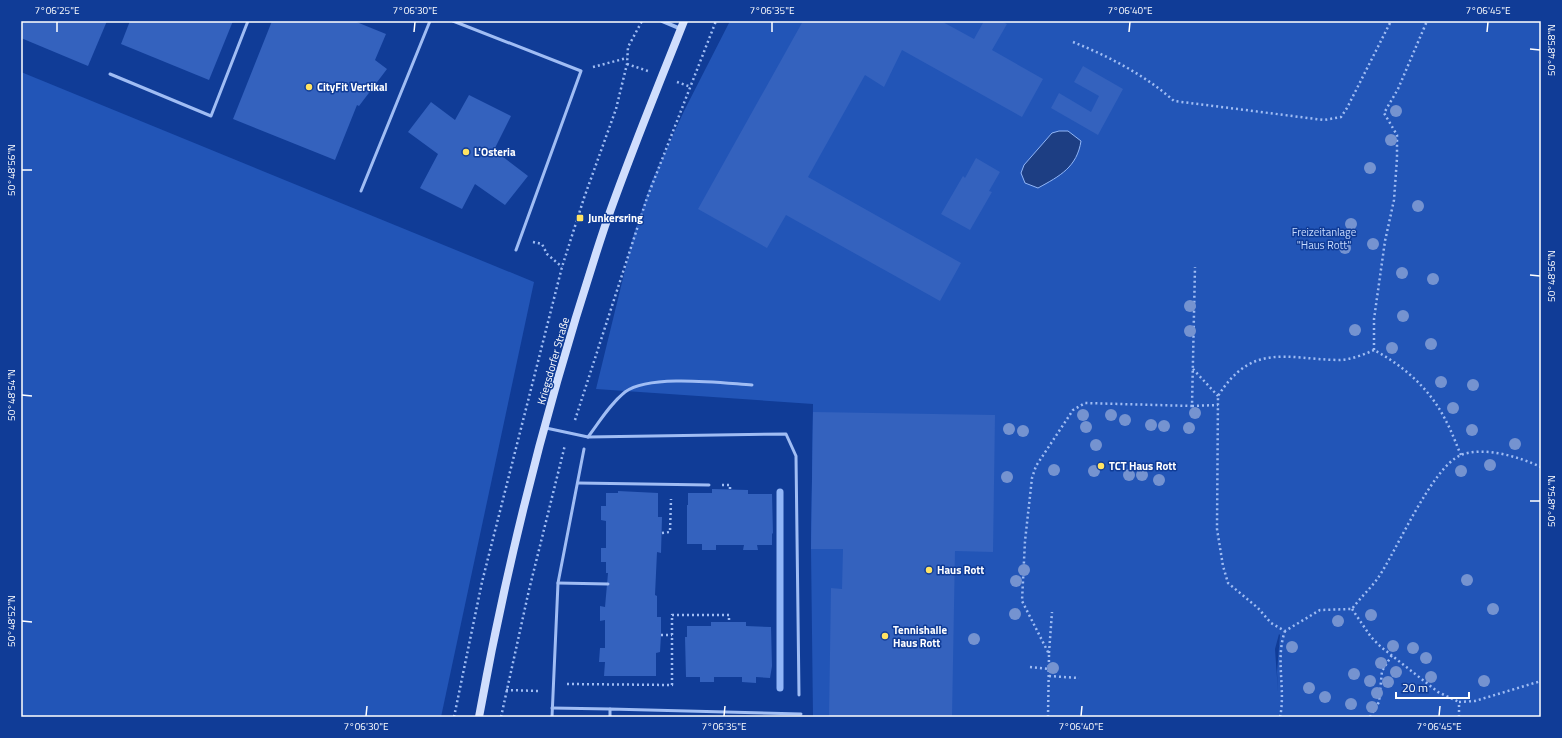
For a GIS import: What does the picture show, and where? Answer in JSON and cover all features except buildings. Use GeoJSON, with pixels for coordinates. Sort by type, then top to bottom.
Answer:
{"type":"FeatureCollection","features":[{"type":"Feature","properties":{"kind":"main road","name":"Kriegsdorfer Straße"},"geometry":{"type":"LineString","coordinates":[[480,717],[492,646],[516,542],[575,321],[606,224],[681,24]]}},
{"type":"Feature","properties":{"kind":"street"},"geometry":{"type":"LineString","coordinates":[[662,21],[681,24]]}},
{"type":"Feature","properties":{"kind":"lane"},"geometry":{"type":"LineString","coordinates":[[110,74],[211,116],[248,21]]}},
{"type":"Feature","properties":{"kind":"lane"},"geometry":{"type":"LineString","coordinates":[[361,191],[430,21]]}},
{"type":"Feature","properties":{"kind":"lane"},"geometry":{"type":"LineString","coordinates":[[453,21],[580,71],[516,250]]}},
{"type":"Feature","properties":{"kind":"lane"},"geometry":{"type":"LineString","coordinates":[[588,437],[615,402],[627,391],[642,384],[700,382],[752,385]]}},
{"type":"Feature","properties":{"kind":"lane"},"geometry":{"type":"LineString","coordinates":[[546,428],[588,437],[786,434],[796,456],[800,695]]}},
{"type":"Feature","properties":{"kind":"lane"},"geometry":{"type":"LineString","coordinates":[[552,717],[558,583],[584,449]]}},
{"type":"Feature","properties":{"kind":"lane"},"geometry":{"type":"LineString","coordinates":[[578,483],[709,485]]}},
{"type":"Feature","properties":{"kind":"lane"},"geometry":{"type":"LineString","coordinates":[[558,583],[608,584]]}},
{"type":"Feature","properties":{"kind":"lane"},"geometry":{"type":"LineString","coordinates":[[552,708],[801,714]]}},
{"type":"Feature","properties":{"kind":"lane"},"geometry":{"type":"LineString","coordinates":[[610,709],[610,717]]}},
{"type":"Feature","properties":{"kind":"path"},"geometry":{"type":"LineString","coordinates":[[454,717],[484,574],[562,267],[584,198],[616,109],[627,64],[628,47],[642,21]]}},
{"type":"Feature","properties":{"kind":"path"},"geometry":{"type":"LineString","coordinates":[[501,717],[506,690],[568,433],[576,418],[647,198],[716,21]]}},
{"type":"Feature","properties":{"kind":"path"},"geometry":{"type":"LineString","coordinates":[[1073,42],[1094,50],[1158,87],[1174,101],[1324,120],[1341,117],[1391,21]]}},
{"type":"Feature","properties":{"kind":"path"},"geometry":{"type":"LineString","coordinates":[[1374,350],[1374,320],[1385,241],[1394,200],[1397,158],[1397,135],[1384,113],[1398,89],[1427,21]]}},
{"type":"Feature","properties":{"kind":"path"},"geometry":{"type":"LineString","coordinates":[[580,71],[627,58]]}},
{"type":"Feature","properties":{"kind":"path"},"geometry":{"type":"LineString","coordinates":[[627,64],[634,66]]}},
{"type":"Feature","properties":{"kind":"path"},"geometry":{"type":"LineString","coordinates":[[679,83],[691,87]]}},
{"type":"Feature","properties":{"kind":"path"},"geometry":{"type":"LineString","coordinates":[[520,238],[542,244],[547,254],[562,267]]}},
{"type":"Feature","properties":{"kind":"path"},"geometry":{"type":"LineString","coordinates":[[1192,406],[1195,267]]}},
{"type":"Feature","properties":{"kind":"path"},"geometry":{"type":"LineString","coordinates":[[1285,632],[1272,623],[1258,608],[1228,583],[1223,566],[1216,529],[1218,396],[1228,380],[1262,358],[1274,356],[1340,360],[1362,355],[1374,350]]}},
{"type":"Feature","properties":{"kind":"path"},"geometry":{"type":"LineString","coordinates":[[1374,350],[1385,356],[1424,388],[1437,404],[1447,421],[1461,455]]}},
{"type":"Feature","properties":{"kind":"path"},"geometry":{"type":"LineString","coordinates":[[1193,369],[1218,396]]}},
{"type":"Feature","properties":{"kind":"path"},"geometry":{"type":"LineString","coordinates":[[1050,654],[1022,601],[1025,541],[1032,478],[1036,466],[1074,410],[1085,402],[1192,406],[1218,405]]}},
{"type":"Feature","properties":{"kind":"path"},"geometry":{"type":"LineString","coordinates":[[1280,717],[1282,707],[1280,654],[1285,632],[1320,610],[1352,608],[1377,579],[1434,481],[1449,463],[1461,455],[1481,452],[1498,454],[1541,467]]}},
{"type":"Feature","properties":{"kind":"path"},"geometry":{"type":"LineString","coordinates":[[662,533],[670,532],[671,484]]}},
{"type":"Feature","properties":{"kind":"path"},"geometry":{"type":"LineString","coordinates":[[1352,608],[1371,637],[1438,692],[1459,702],[1475,701],[1541,681]]}},
{"type":"Feature","properties":{"kind":"path"},"geometry":{"type":"LineString","coordinates":[[1048,717],[1052,612]]}},
{"type":"Feature","properties":{"kind":"path"},"geometry":{"type":"LineString","coordinates":[[553,684],[672,685],[672,615],[729,614],[729,622]]}},
{"type":"Feature","properties":{"kind":"path"},"geometry":{"type":"LineString","coordinates":[[660,635],[672,635]]}},
{"type":"Feature","properties":{"kind":"path"},"geometry":{"type":"LineString","coordinates":[[1370,717],[1379,702],[1382,671],[1392,655]]}},
{"type":"Feature","properties":{"kind":"path"},"geometry":{"type":"LineString","coordinates":[[1030,667],[1049,669]]}},
{"type":"Feature","properties":{"kind":"path"},"geometry":{"type":"LineString","coordinates":[[1049,676],[1080,678]]}},
{"type":"Feature","properties":{"kind":"path"},"geometry":{"type":"LineString","coordinates":[[506,690],[553,691]]}},
{"type":"Feature","properties":{"kind":"path"},"geometry":{"type":"LineString","coordinates":[[1459,702],[1459,717]]}},
{"type":"Feature","properties":{"kind":"green space","name":"Freizeitanlage \"Haus Rott\""},"geometry":{"type":"Polygon","coordinates":[[[730,21],[1541,21],[1541,717],[813,717],[811,549],[813,404],[596,389],[633,237],[651,183],[684,111],[730,21]],[[1279,634],[1275,649],[1278,692],[1277,672],[1279,634]]]}},
{"type":"Feature","properties":{"kind":"green space"},"geometry":{"type":"Polygon","coordinates":[[[21,72],[534,282],[441,717],[21,717],[21,72]]]}},
{"type":"Feature","properties":{"kind":"shaded area"},"geometry":{"type":"Polygon","coordinates":[[[1068,131],[1081,141],[1076,158],[1060,175],[1038,188],[1025,183],[1021,173],[1024,165],[1052,133],[1068,131]]]}},
{"type":"Feature","properties":{"kind":"waterway"},"geometry":{"type":"LineString","coordinates":[[780,492],[780,688]]}},
{"type":"Feature","properties":{"kind":"place","name":"CityFit Vertikal"},"geometry":{"type":"Point","coordinates":[309,87]}},
{"type":"Feature","properties":{"kind":"place","name":"L'Osteria"},"geometry":{"type":"Point","coordinates":[466,152]}},
{"type":"Feature","properties":{"kind":"place","name":"Junkersring"},"geometry":{"type":"Point","coordinates":[580,218]}},
{"type":"Feature","properties":{"kind":"place","name":"TCT Haus Rott"},"geometry":{"type":"Point","coordinates":[1101,466]}},
{"type":"Feature","properties":{"kind":"place","name":"Haus Rott"},"geometry":{"type":"Point","coordinates":[929,570]}},
{"type":"Feature","properties":{"kind":"place","name":"Tennishalle Haus Rott"},"geometry":{"type":"Point","coordinates":[885,636]}}]}
